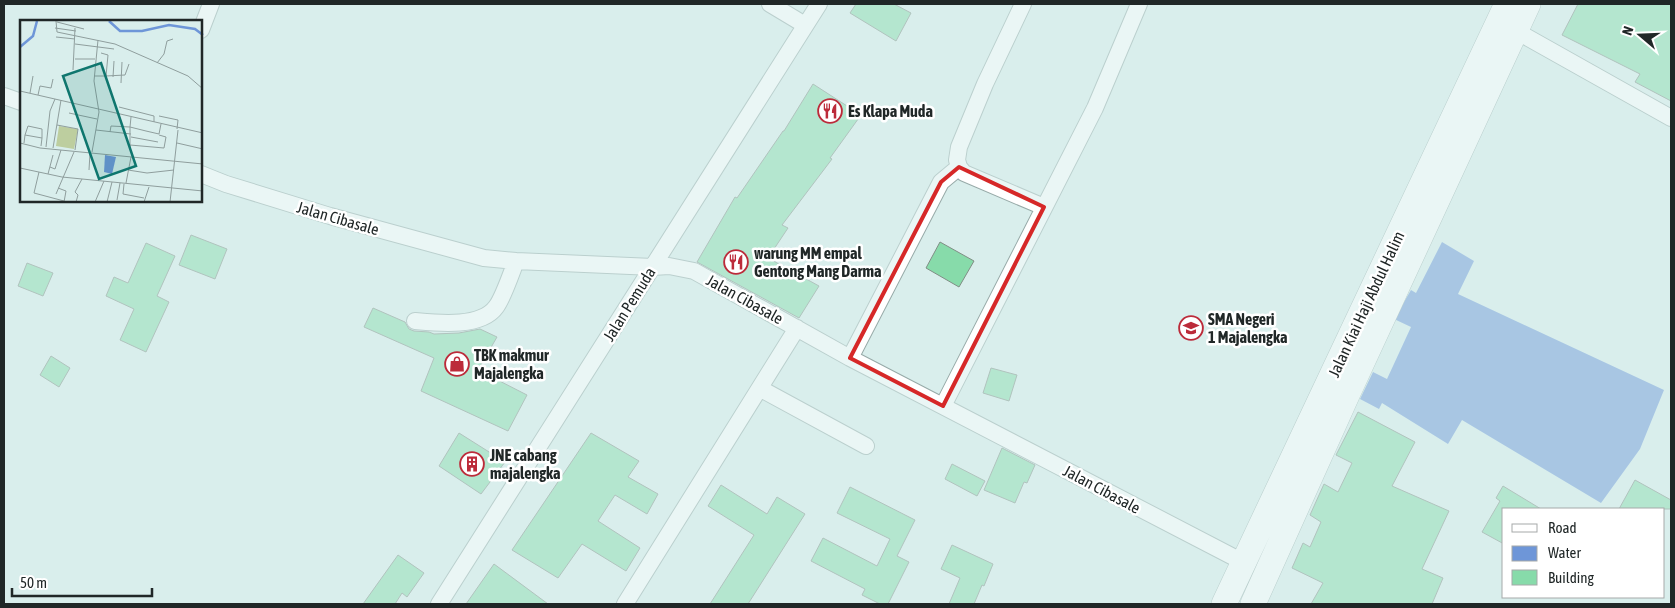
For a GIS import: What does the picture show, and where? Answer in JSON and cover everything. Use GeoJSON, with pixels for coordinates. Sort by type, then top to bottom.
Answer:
{"type":"FeatureCollection","features":[{"type":"Feature","properties":{"kind":"main road","name":"Jalan Kiai Haji Abdul Halim"},"geometry":{"type":"LineString","coordinates":[[1224,604],[1507,4]]}},
{"type":"Feature","properties":{"kind":"main road","name":"Jalan Kiai Haji Abdul Halim"},"geometry":{"type":"LineString","coordinates":[[1253,604],[1347,395],[1528,4]]}},
{"type":"Feature","properties":{"kind":"street"},"geometry":{"type":"LineString","coordinates":[[202,27],[210,4]]}},
{"type":"Feature","properties":{"kind":"street"},"geometry":{"type":"LineString","coordinates":[[770,4],[805,25]]}},
{"type":"Feature","properties":{"kind":"street","name":"Jalan Pemuda"},"geometry":{"type":"LineString","coordinates":[[439,604],[818,4]]}},
{"type":"Feature","properties":{"kind":"street"},"geometry":{"type":"LineString","coordinates":[[1022,4],[985,84],[959,147],[957,160],[959,167],[964,172],[1044,207]]}},
{"type":"Feature","properties":{"kind":"street"},"geometry":{"type":"LineString","coordinates":[[943,406],[1095,108],[1139,4]]}},
{"type":"Feature","properties":{"kind":"street"},"geometry":{"type":"LineString","coordinates":[[1516,31],[1671,118]]}},
{"type":"Feature","properties":{"kind":"street"},"geometry":{"type":"LineString","coordinates":[[4,96],[20,102]]}},
{"type":"Feature","properties":{"kind":"street"},"geometry":{"type":"LineString","coordinates":[[850,358],[941,182],[959,167]]}},
{"type":"Feature","properties":{"kind":"street","name":"Jalan Cibasale"},"geometry":{"type":"LineString","coordinates":[[202,174],[284,202],[484,258],[516,261],[669,266],[694,271],[850,358],[1243,562]]}},
{"type":"Feature","properties":{"kind":"street"},"geometry":{"type":"LineString","coordinates":[[415,321],[443,323],[478,320],[495,308],[516,261]]}},
{"type":"Feature","properties":{"kind":"street"},"geometry":{"type":"LineString","coordinates":[[625,604],[761,389],[797,328]]}},
{"type":"Feature","properties":{"kind":"street"},"geometry":{"type":"LineString","coordinates":[[761,389],[866,446]]}},
{"type":"Feature","properties":{"kind":"highlighted area"},"geometry":{"type":"Polygon","coordinates":[[[959,167],[1044,207],[943,406],[850,358],[941,182],[959,167]]]}},
{"type":"Feature","properties":{"kind":"water"},"geometry":{"type":"Polygon","coordinates":[[[1442,242],[1474,261],[1458,294],[1664,390],[1640,449],[1601,503],[1462,420],[1448,444],[1382,403],[1379,409],[1360,399],[1373,372],[1387,379],[1411,327],[1394,319],[1411,290],[1416,293],[1442,242]]]}},
{"type":"Feature","properties":{"kind":"building"},"geometry":{"type":"Polygon","coordinates":[[[856,4],[894,4],[911,13],[896,41],[850,13],[856,4]]]}},
{"type":"Feature","properties":{"kind":"building"},"geometry":{"type":"Polygon","coordinates":[[[1578,4],[1671,4],[1671,101],[1635,82],[1640,74],[1562,35],[1578,4]]]}},
{"type":"Feature","properties":{"kind":"building"},"geometry":{"type":"Polygon","coordinates":[[[813,84],[861,115],[830,158],[832,159],[782,225],[788,228],[768,258],[819,286],[799,318],[697,262],[735,197],[737,198],[784,131],[813,84]]]}},
{"type":"Feature","properties":{"kind":"building"},"geometry":{"type":"Polygon","coordinates":[[[191,235],[227,249],[215,279],[179,265],[191,235]]]}},
{"type":"Feature","properties":{"kind":"building"},"geometry":{"type":"Polygon","coordinates":[[[940,242],[974,261],[959,287],[926,268],[940,242]]]}},
{"type":"Feature","properties":{"kind":"building"},"geometry":{"type":"Polygon","coordinates":[[[146,243],[175,256],[157,296],[169,302],[146,352],[120,340],[134,309],[106,296],[114,277],[128,283],[146,243]]]}},
{"type":"Feature","properties":{"kind":"building"},"geometry":{"type":"Polygon","coordinates":[[[27,263],[53,273],[43,296],[18,286],[27,263]]]}},
{"type":"Feature","properties":{"kind":"building","name":"TBK makmur Majalengka"},"geometry":{"type":"Polygon","coordinates":[[[373,308],[405,322],[409,329],[414,331],[434,334],[459,333],[480,329],[497,337],[478,370],[527,395],[508,431],[421,391],[434,358],[364,327],[373,308]]]}},
{"type":"Feature","properties":{"kind":"building"},"geometry":{"type":"Polygon","coordinates":[[[51,356],[70,368],[59,387],[40,375],[51,356]]]}},
{"type":"Feature","properties":{"kind":"building"},"geometry":{"type":"Polygon","coordinates":[[[991,368],[1017,375],[1009,401],[983,393],[991,368]]]}},
{"type":"Feature","properties":{"kind":"building"},"geometry":{"type":"Polygon","coordinates":[[[1358,412],[1415,442],[1392,486],[1449,511],[1422,569],[1443,578],[1432,604],[1311,604],[1323,583],[1292,568],[1303,543],[1310,547],[1321,522],[1310,515],[1324,484],[1338,492],[1352,463],[1336,455],[1358,412]]]}},
{"type":"Feature","properties":{"kind":"building","name":"JNE cabang majalengka"},"geometry":{"type":"Polygon","coordinates":[[[459,433],[505,462],[481,494],[439,466],[459,433]]]}},
{"type":"Feature","properties":{"kind":"building"},"geometry":{"type":"Polygon","coordinates":[[[591,433],[639,461],[628,477],[658,494],[647,514],[615,495],[598,521],[640,548],[626,571],[582,544],[558,578],[512,550],[591,433]]]}},
{"type":"Feature","properties":{"kind":"building"},"geometry":{"type":"Polygon","coordinates":[[[1002,448],[1035,465],[1027,483],[1024,482],[1015,503],[984,490],[1002,448]]]}},
{"type":"Feature","properties":{"kind":"building"},"geometry":{"type":"Polygon","coordinates":[[[952,464],[985,481],[977,496],[945,479],[952,464]]]}},
{"type":"Feature","properties":{"kind":"building"},"geometry":{"type":"Polygon","coordinates":[[[1635,480],[1671,500],[1671,509],[1620,508],[1635,480]]]}},
{"type":"Feature","properties":{"kind":"building"},"geometry":{"type":"Polygon","coordinates":[[[721,485],[767,514],[777,497],[805,514],[748,604],[710,604],[754,535],[708,506],[721,485]]]}},
{"type":"Feature","properties":{"kind":"building"},"geometry":{"type":"Polygon","coordinates":[[[1503,486],[1539,508],[1502,508],[1502,543],[1482,532],[1500,501],[1496,498],[1503,486]]]}},
{"type":"Feature","properties":{"kind":"building"},"geometry":{"type":"Polygon","coordinates":[[[850,487],[915,520],[897,556],[909,562],[888,604],[880,604],[862,595],[865,589],[811,561],[823,538],[877,566],[890,539],[837,513],[850,487]]]}},
{"type":"Feature","properties":{"kind":"building"},"geometry":{"type":"Polygon","coordinates":[[[952,545],[993,564],[974,604],[949,604],[960,578],[941,569],[952,545]]]}},
{"type":"Feature","properties":{"kind":"building"},"geometry":{"type":"Polygon","coordinates":[[[398,555],[424,573],[407,597],[402,593],[395,604],[363,604],[398,555]]]}},
{"type":"Feature","properties":{"kind":"building"},"geometry":{"type":"Polygon","coordinates":[[[494,564],[548,604],[466,604],[494,564]]]}},
{"type":"Feature","properties":{"kind":"place","name":"Es Klapa Muda"},"geometry":{"type":"Point","coordinates":[830,111]}},
{"type":"Feature","properties":{"kind":"place","name":"warung MM empal Gentong Mang Darma"},"geometry":{"type":"Point","coordinates":[736,262]}},
{"type":"Feature","properties":{"kind":"place","name":"SMA Negeri 1 Majalengka"},"geometry":{"type":"Point","coordinates":[1191,328]}},
{"type":"Feature","properties":{"kind":"place","name":"TBK makmur Majalengka"},"geometry":{"type":"Point","coordinates":[457,364]}},
{"type":"Feature","properties":{"kind":"place","name":"JNE cabang majalengka"},"geometry":{"type":"Point","coordinates":[472,464]}}]}
